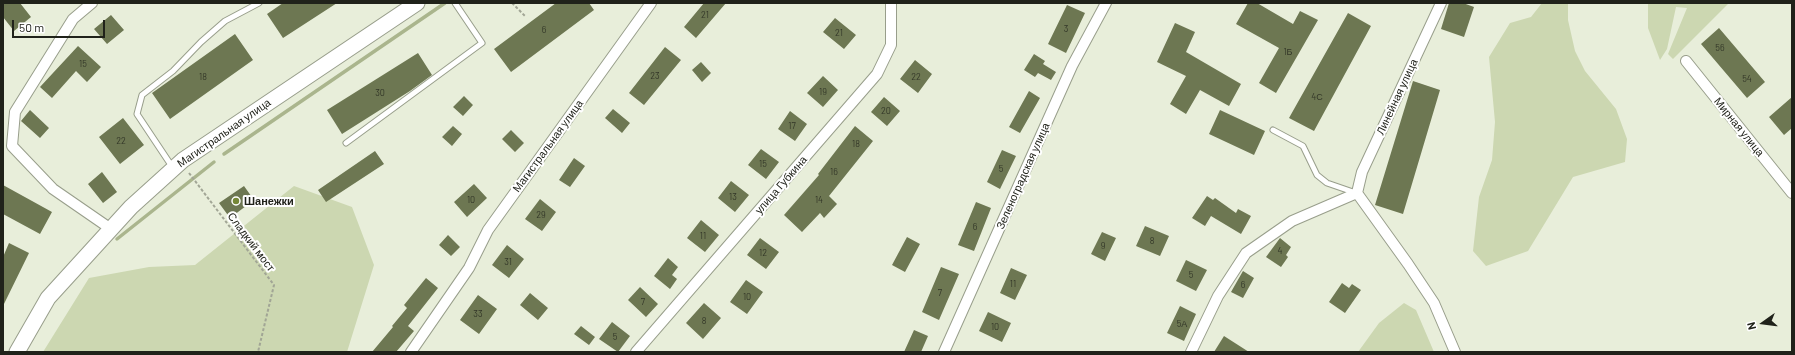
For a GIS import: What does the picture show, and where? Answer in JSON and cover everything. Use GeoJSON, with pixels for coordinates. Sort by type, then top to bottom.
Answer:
{"type":"FeatureCollection","features":[{"type":"Feature","properties":{"kind":"main road","name":"Магистральная улица"},"geometry":{"type":"LineString","coordinates":[[17,352],[48,298],[131,207],[183,160],[417,3]]}},
{"type":"Feature","properties":{"kind":"street"},"geometry":{"type":"LineString","coordinates":[[92,3],[73,19],[15,112],[12,146],[53,189],[111,230]]}},
{"type":"Feature","properties":{"kind":"street","name":"Магистральная улица"},"geometry":{"type":"LineString","coordinates":[[411,352],[469,268],[488,230],[652,3]]}},
{"type":"Feature","properties":{"kind":"street","name":"улица Губкина"},"geometry":{"type":"LineString","coordinates":[[636,352],[877,74],[891,45],[891,3]]}},
{"type":"Feature","properties":{"kind":"street","name":"Зеленоградская улица"},"geometry":{"type":"LineString","coordinates":[[944,352],[1072,66],[1106,3]]}},
{"type":"Feature","properties":{"kind":"street","name":"Линейная улица"},"geometry":{"type":"LineString","coordinates":[[1357,193],[1362,172],[1441,3]]}},
{"type":"Feature","properties":{"kind":"street","name":"Мирная улица"},"geometry":{"type":"LineString","coordinates":[[1686,61],[1792,193]]}},
{"type":"Feature","properties":{"kind":"street"},"geometry":{"type":"LineString","coordinates":[[1191,352],[1218,296],[1246,253],[1292,221],[1357,193],[1434,303],[1455,352]]}},
{"type":"Feature","properties":{"kind":"lane"},"geometry":{"type":"LineString","coordinates":[[169,162],[137,114],[142,95],[173,71],[201,42],[225,21],[259,3]]}},
{"type":"Feature","properties":{"kind":"lane"},"geometry":{"type":"LineString","coordinates":[[346,143],[482,43],[455,3]]}},
{"type":"Feature","properties":{"kind":"lane"},"geometry":{"type":"LineString","coordinates":[[1272,130],[1303,146],[1317,175],[1326,183],[1357,193]]}},
{"type":"Feature","properties":{"kind":"path"},"geometry":{"type":"LineString","coordinates":[[512,3],[525,16]]}},
{"type":"Feature","properties":{"kind":"path","name":"Сладкий мост"},"geometry":{"type":"LineString","coordinates":[[189,173],[274,285],[258,352]]}},
{"type":"Feature","properties":{"kind":"green space"},"geometry":{"type":"Polygon","coordinates":[[[1542,3],[1568,3],[1568,20],[1575,51],[1585,71],[1616,109],[1627,139],[1625,162],[1573,177],[1528,251],[1486,266],[1473,251],[1479,197],[1492,160],[1495,122],[1489,57],[1510,23],[1531,17],[1542,3]]]}},
{"type":"Feature","properties":{"kind":"green space"},"geometry":{"type":"Polygon","coordinates":[[[1648,3],[1729,3],[1673,59],[1668,54],[1687,8],[1676,7],[1667,49],[1660,60],[1648,28],[1648,3]]]}},
{"type":"Feature","properties":{"kind":"green space"},"geometry":{"type":"Polygon","coordinates":[[[294,186],[352,207],[374,265],[347,352],[43,352],[89,278],[149,267],[195,265],[294,186]]]}},
{"type":"Feature","properties":{"kind":"green space"},"geometry":{"type":"Polygon","coordinates":[[[1404,303],[1416,310],[1434,352],[1358,352],[1379,323],[1404,303]]]}},
{"type":"Feature","properties":{"kind":"building"},"geometry":{"type":"Polygon","coordinates":[[[3,3],[20,3],[31,17],[14,31],[3,17],[3,3]]]}},
{"type":"Feature","properties":{"kind":"building"},"geometry":{"type":"Polygon","coordinates":[[[283,3],[337,3],[283,38],[267,14],[283,3]]]}},
{"type":"Feature","properties":{"kind":"building"},"geometry":{"type":"Polygon","coordinates":[[[556,3],[589,3],[594,10],[511,72],[494,49],[556,3]]]}},
{"type":"Feature","properties":{"kind":"building"},"geometry":{"type":"Polygon","coordinates":[[[704,3],[726,3],[696,38],[684,27],[704,3]]]}},
{"type":"Feature","properties":{"kind":"building"},"geometry":{"type":"Polygon","coordinates":[[[1248,3],[1257,3],[1293,24],[1300,11],[1318,20],[1276,93],[1259,83],[1279,48],[1236,24],[1248,3]]]}},
{"type":"Feature","properties":{"kind":"building"},"geometry":{"type":"Polygon","coordinates":[[[1449,3],[1463,3],[1474,7],[1464,37],[1441,29],[1449,3]]]}},
{"type":"Feature","properties":{"kind":"building"},"geometry":{"type":"Polygon","coordinates":[[[1067,5],[1085,13],[1066,53],[1048,44],[1067,5]]]}},
{"type":"Feature","properties":{"kind":"building"},"geometry":{"type":"Polygon","coordinates":[[[1348,13],[1371,26],[1314,131],[1289,118],[1348,13]]]}},
{"type":"Feature","properties":{"kind":"building"},"geometry":{"type":"Polygon","coordinates":[[[111,15],[124,30],[107,44],[94,29],[111,15]]]}},
{"type":"Feature","properties":{"kind":"building"},"geometry":{"type":"Polygon","coordinates":[[[835,18],[856,35],[844,49],[823,32],[835,18]]]}},
{"type":"Feature","properties":{"kind":"building"},"geometry":{"type":"Polygon","coordinates":[[[1175,23],[1195,32],[1186,52],[1241,84],[1229,106],[1200,90],[1186,114],[1170,104],[1186,76],[1157,62],[1175,23]]]}},
{"type":"Feature","properties":{"kind":"building"},"geometry":{"type":"Polygon","coordinates":[[[1719,28],[1765,82],[1747,98],[1701,44],[1719,28]]]}},
{"type":"Feature","properties":{"kind":"building"},"geometry":{"type":"Polygon","coordinates":[[[235,34],[253,60],[170,119],[152,93],[235,34]]]}},
{"type":"Feature","properties":{"kind":"building"},"geometry":{"type":"Polygon","coordinates":[[[78,46],[101,67],[87,82],[76,71],[52,98],[40,87],[78,46]]]}},
{"type":"Feature","properties":{"kind":"building"},"geometry":{"type":"Polygon","coordinates":[[[665,47],[681,60],[644,105],[629,93],[665,47]]]}},
{"type":"Feature","properties":{"kind":"building"},"geometry":{"type":"Polygon","coordinates":[[[418,53],[432,75],[410,91],[342,134],[327,110],[418,53]]]}},
{"type":"Feature","properties":{"kind":"building"},"geometry":{"type":"Polygon","coordinates":[[[1034,54],[1045,61],[1043,64],[1056,72],[1051,80],[1038,73],[1035,77],[1024,70],[1034,54]]]}},
{"type":"Feature","properties":{"kind":"building"},"geometry":{"type":"Polygon","coordinates":[[[915,60],[932,74],[918,93],[900,79],[915,60]]]}},
{"type":"Feature","properties":{"kind":"building"},"geometry":{"type":"Polygon","coordinates":[[[701,62],[711,73],[702,82],[692,70],[701,62]]]}},
{"type":"Feature","properties":{"kind":"building"},"geometry":{"type":"Polygon","coordinates":[[[823,76],[838,90],[823,107],[807,93],[823,76]]]}},
{"type":"Feature","properties":{"kind":"building"},"geometry":{"type":"Polygon","coordinates":[[[1413,81],[1440,90],[1403,214],[1375,205],[1413,81]]]}},
{"type":"Feature","properties":{"kind":"building"},"geometry":{"type":"Polygon","coordinates":[[[1029,91],[1040,98],[1020,133],[1009,127],[1029,91]]]}},
{"type":"Feature","properties":{"kind":"building"},"geometry":{"type":"Polygon","coordinates":[[[464,96],[473,105],[463,116],[453,107],[464,96]]]}},
{"type":"Feature","properties":{"kind":"building"},"geometry":{"type":"Polygon","coordinates":[[[884,97],[900,111],[887,126],[871,112],[884,97]]]}},
{"type":"Feature","properties":{"kind":"building"},"geometry":{"type":"Polygon","coordinates":[[[1792,97],[1792,128],[1784,135],[1769,117],[1792,97]]]}},
{"type":"Feature","properties":{"kind":"building"},"geometry":{"type":"Polygon","coordinates":[[[613,109],[630,123],[622,133],[605,118],[613,109]]]}},
{"type":"Feature","properties":{"kind":"building"},"geometry":{"type":"Polygon","coordinates":[[[30,110],[49,128],[40,138],[21,121],[30,110]]]}},
{"type":"Feature","properties":{"kind":"building"},"geometry":{"type":"Polygon","coordinates":[[[1220,110],[1265,131],[1254,155],[1209,134],[1220,110]]]}},
{"type":"Feature","properties":{"kind":"building"},"geometry":{"type":"Polygon","coordinates":[[[790,111],[807,124],[795,141],[778,129],[790,111]]]}},
{"type":"Feature","properties":{"kind":"building"},"geometry":{"type":"Polygon","coordinates":[[[123,118],[144,145],[120,164],[99,137],[123,118]]]}},
{"type":"Feature","properties":{"kind":"building"},"geometry":{"type":"Polygon","coordinates":[[[453,126],[462,134],[452,146],[442,137],[453,126]]]}},
{"type":"Feature","properties":{"kind":"building"},"geometry":{"type":"Polygon","coordinates":[[[855,126],[873,141],[829,196],[837,204],[824,218],[820,213],[802,232],[784,215],[819,175],[818,174],[855,126]]]}},
{"type":"Feature","properties":{"kind":"building"},"geometry":{"type":"Polygon","coordinates":[[[511,130],[524,143],[515,152],[502,139],[511,130]]]}},
{"type":"Feature","properties":{"kind":"building"},"geometry":{"type":"Polygon","coordinates":[[[761,149],[779,162],[766,179],[748,165],[761,149]]]}},
{"type":"Feature","properties":{"kind":"building"},"geometry":{"type":"Polygon","coordinates":[[[1002,150],[1016,156],[1000,189],[987,182],[1002,150]]]}},
{"type":"Feature","properties":{"kind":"building"},"geometry":{"type":"Polygon","coordinates":[[[375,151],[384,164],[326,202],[318,190],[375,151]]]}},
{"type":"Feature","properties":{"kind":"building"},"geometry":{"type":"Polygon","coordinates":[[[574,158],[585,166],[570,187],[559,180],[574,158]]]}},
{"type":"Feature","properties":{"kind":"building"},"geometry":{"type":"Polygon","coordinates":[[[102,172],[117,192],[103,203],[88,184],[102,172]]]}},
{"type":"Feature","properties":{"kind":"building"},"geometry":{"type":"Polygon","coordinates":[[[731,181],[749,195],[735,212],[718,198],[731,181]]]}},
{"type":"Feature","properties":{"kind":"building"},"geometry":{"type":"Polygon","coordinates":[[[474,184],[487,198],[467,217],[454,202],[474,184]]]}},
{"type":"Feature","properties":{"kind":"building"},"geometry":{"type":"Polygon","coordinates":[[[3,185],[52,212],[40,234],[3,214],[3,185]]]}},
{"type":"Feature","properties":{"kind":"building"},"geometry":{"type":"Polygon","coordinates":[[[244,186],[254,200],[230,218],[219,203],[244,186]]]}},
{"type":"Feature","properties":{"kind":"building"},"geometry":{"type":"Polygon","coordinates":[[[1207,196],[1213,200],[1215,198],[1236,213],[1238,209],[1251,216],[1241,234],[1211,216],[1205,226],[1192,218],[1207,196]]]}},
{"type":"Feature","properties":{"kind":"building"},"geometry":{"type":"Polygon","coordinates":[[[540,199],[556,212],[542,231],[525,219],[540,199]]]}},
{"type":"Feature","properties":{"kind":"building"},"geometry":{"type":"Polygon","coordinates":[[[976,202],[991,208],[974,251],[958,245],[976,202]]]}},
{"type":"Feature","properties":{"kind":"building"},"geometry":{"type":"Polygon","coordinates":[[[701,220],[719,235],[705,252],[687,238],[701,220]]]}},
{"type":"Feature","properties":{"kind":"building"},"geometry":{"type":"Polygon","coordinates":[[[1145,226],[1169,236],[1160,256],[1136,246],[1145,226]]]}},
{"type":"Feature","properties":{"kind":"building"},"geometry":{"type":"Polygon","coordinates":[[[1102,232],[1116,238],[1105,261],[1091,254],[1102,232]]]}},
{"type":"Feature","properties":{"kind":"building"},"geometry":{"type":"Polygon","coordinates":[[[448,235],[460,247],[451,256],[439,245],[448,235]]]}},
{"type":"Feature","properties":{"kind":"building"},"geometry":{"type":"Polygon","coordinates":[[[907,237],[920,244],[905,272],[892,265],[907,237]]]}},
{"type":"Feature","properties":{"kind":"building"},"geometry":{"type":"Polygon","coordinates":[[[760,238],[779,252],[766,269],[747,255],[760,238]]]}},
{"type":"Feature","properties":{"kind":"building"},"geometry":{"type":"Polygon","coordinates":[[[1280,238],[1291,247],[1286,255],[1288,257],[1281,267],[1266,257],[1280,238]]]}},
{"type":"Feature","properties":{"kind":"building"},"geometry":{"type":"Polygon","coordinates":[[[9,243],[29,253],[3,306],[3,257],[9,243]]]}},
{"type":"Feature","properties":{"kind":"building"},"geometry":{"type":"Polygon","coordinates":[[[507,245],[524,259],[509,278],[492,265],[507,245]]]}},
{"type":"Feature","properties":{"kind":"building"},"geometry":{"type":"Polygon","coordinates":[[[668,258],[678,267],[672,275],[677,279],[670,289],[654,276],[668,258]]]}},
{"type":"Feature","properties":{"kind":"building"},"geometry":{"type":"Polygon","coordinates":[[[1186,260],[1207,270],[1196,291],[1176,281],[1186,260]]]}},
{"type":"Feature","properties":{"kind":"building"},"geometry":{"type":"Polygon","coordinates":[[[941,267],[959,274],[939,320],[922,312],[941,267]]]}},
{"type":"Feature","properties":{"kind":"building"},"geometry":{"type":"Polygon","coordinates":[[[1011,268],[1027,275],[1015,300],[1000,293],[1011,268]]]}},
{"type":"Feature","properties":{"kind":"building"},"geometry":{"type":"Polygon","coordinates":[[[1243,271],[1254,278],[1243,298],[1231,292],[1243,271]]]}},
{"type":"Feature","properties":{"kind":"building"},"geometry":{"type":"Polygon","coordinates":[[[426,278],[438,288],[408,326],[414,331],[396,352],[372,352],[407,308],[404,305],[426,278]]]}},
{"type":"Feature","properties":{"kind":"building"},"geometry":{"type":"Polygon","coordinates":[[[746,280],[763,292],[747,314],[730,302],[746,280]]]}},
{"type":"Feature","properties":{"kind":"building"},"geometry":{"type":"Polygon","coordinates":[[[1342,283],[1349,288],[1352,284],[1361,290],[1345,313],[1329,302],[1342,283]]]}},
{"type":"Feature","properties":{"kind":"building"},"geometry":{"type":"Polygon","coordinates":[[[640,287],[658,304],[646,317],[628,300],[640,287]]]}},
{"type":"Feature","properties":{"kind":"building"},"geometry":{"type":"Polygon","coordinates":[[[530,293],[548,308],[538,320],[520,305],[530,293]]]}},
{"type":"Feature","properties":{"kind":"building"},"geometry":{"type":"Polygon","coordinates":[[[478,295],[497,309],[479,334],[460,320],[478,295]]]}},
{"type":"Feature","properties":{"kind":"building"},"geometry":{"type":"Polygon","coordinates":[[[704,303],[721,318],[703,339],[686,323],[704,303]]]}},
{"type":"Feature","properties":{"kind":"building"},"geometry":{"type":"Polygon","coordinates":[[[1180,306],[1196,314],[1184,341],[1167,333],[1180,306]]]}},
{"type":"Feature","properties":{"kind":"building"},"geometry":{"type":"Polygon","coordinates":[[[988,312],[1011,323],[1002,342],[979,331],[988,312]]]}},
{"type":"Feature","properties":{"kind":"building"},"geometry":{"type":"Polygon","coordinates":[[[612,322],[630,336],[618,352],[599,339],[612,322]]]}},
{"type":"Feature","properties":{"kind":"building"},"geometry":{"type":"Polygon","coordinates":[[[581,326],[595,337],[589,345],[574,334],[581,326]]]}},
{"type":"Feature","properties":{"kind":"building"},"geometry":{"type":"Polygon","coordinates":[[[914,330],[928,336],[921,352],[904,352],[914,330]]]}},
{"type":"Feature","properties":{"kind":"building"},"geometry":{"type":"Polygon","coordinates":[[[1224,336],[1249,352],[1214,352],[1224,336]]]}},
{"type":"Feature","properties":{"kind":"waterway"},"geometry":{"type":"LineString","coordinates":[[224,154],[445,3]]}},
{"type":"Feature","properties":{"kind":"waterway"},"geometry":{"type":"LineString","coordinates":[[117,239],[214,162]]}},
{"type":"Feature","properties":{"kind":"place","name":"Шанежки"},"geometry":{"type":"Point","coordinates":[236,201]}}]}
